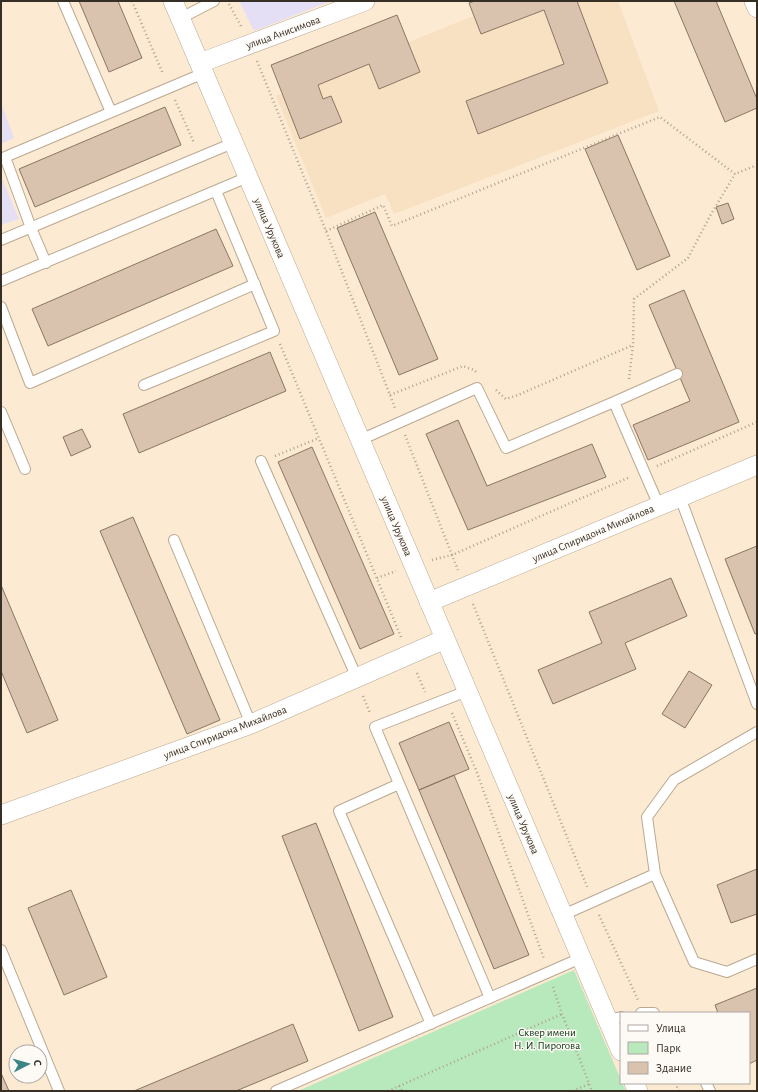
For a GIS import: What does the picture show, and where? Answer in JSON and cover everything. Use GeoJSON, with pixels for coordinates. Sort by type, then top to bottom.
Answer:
{"type":"FeatureCollection","features":[{"type":"Feature","properties":{"kind":"street","name":"улица Анисимова"},"geometry":{"type":"LineString","coordinates":[[202,68],[250,44],[365,1]]}},
{"type":"Feature","properties":{"kind":"street"},"geometry":{"type":"LineString","coordinates":[[754,1],[757,8]]}},
{"type":"Feature","properties":{"kind":"street","name":"улица Урукова"},"geometry":{"type":"LineString","coordinates":[[177,9],[581,958],[614,1019],[620,1046]]}},
{"type":"Feature","properties":{"kind":"street","name":"улица Спиридона Михайлова"},"geometry":{"type":"LineString","coordinates":[[429,602],[757,465]]}},
{"type":"Feature","properties":{"kind":"street","name":"улица Спиридона Михайлова"},"geometry":{"type":"LineString","coordinates":[[1,815],[251,724],[445,639]]}},
{"type":"Feature","properties":{"kind":"lane"},"geometry":{"type":"LineString","coordinates":[[63,1],[111,112]]}},
{"type":"Feature","properties":{"kind":"lane"},"geometry":{"type":"LineString","coordinates":[[177,9],[214,1]]}},
{"type":"Feature","properties":{"kind":"lane"},"geometry":{"type":"LineString","coordinates":[[46,262],[31,228],[5,157],[111,112],[202,68]]}},
{"type":"Feature","properties":{"kind":"lane"},"geometry":{"type":"LineString","coordinates":[[1,240],[233,143]]}},
{"type":"Feature","properties":{"kind":"lane"},"geometry":{"type":"LineString","coordinates":[[1,281],[248,177]]}},
{"type":"Feature","properties":{"kind":"lane"},"geometry":{"type":"LineString","coordinates":[[144,385],[274,331],[216,191]]}},
{"type":"Feature","properties":{"kind":"lane"},"geometry":{"type":"LineString","coordinates":[[1,307],[30,383],[255,284]]}},
{"type":"Feature","properties":{"kind":"lane"},"geometry":{"type":"LineString","coordinates":[[360,440],[477,388],[506,448],[627,397],[677,374]]}},
{"type":"Feature","properties":{"kind":"lane"},"geometry":{"type":"LineString","coordinates":[[614,402],[659,506]]}},
{"type":"Feature","properties":{"kind":"lane"},"geometry":{"type":"LineString","coordinates":[[1,412],[25,469]]}},
{"type":"Feature","properties":{"kind":"lane"},"geometry":{"type":"LineString","coordinates":[[261,461],[357,678]]}},
{"type":"Feature","properties":{"kind":"lane"},"geometry":{"type":"LineString","coordinates":[[680,497],[757,704]]}},
{"type":"Feature","properties":{"kind":"lane"},"geometry":{"type":"LineString","coordinates":[[174,540],[251,724]]}},
{"type":"Feature","properties":{"kind":"lane"},"geometry":{"type":"LineString","coordinates":[[467,692],[375,727],[490,998]]}},
{"type":"Feature","properties":{"kind":"lane"},"geometry":{"type":"LineString","coordinates":[[757,732],[674,780],[647,817],[655,874],[694,962],[726,972],[757,959]]}},
{"type":"Feature","properties":{"kind":"lane"},"geometry":{"type":"LineString","coordinates":[[399,784],[339,811],[431,1024]]}},
{"type":"Feature","properties":{"kind":"lane"},"geometry":{"type":"LineString","coordinates":[[563,915],[655,874]]}},
{"type":"Feature","properties":{"kind":"lane"},"geometry":{"type":"LineString","coordinates":[[1,950],[59,1091]]}},
{"type":"Feature","properties":{"kind":"lane"},"geometry":{"type":"LineString","coordinates":[[276,1091],[581,958]]}},
{"type":"Feature","properties":{"kind":"path"},"geometry":{"type":"LineString","coordinates":[[228,1],[250,44],[326,230],[452,555],[466,586],[593,902],[646,1012]]}},
{"type":"Feature","properties":{"kind":"path"},"geometry":{"type":"LineString","coordinates":[[326,230],[383,205],[392,226],[660,117],[735,174]]}},
{"type":"Feature","properties":{"kind":"path"},"geometry":{"type":"LineString","coordinates":[[627,397],[633,345],[634,300],[688,258],[710,216],[735,174],[757,165]]}},
{"type":"Feature","properties":{"kind":"path"},"geometry":{"type":"LineString","coordinates":[[495,390],[506,399],[633,345]]}},
{"type":"Feature","properties":{"kind":"path"},"geometry":{"type":"LineString","coordinates":[[390,394],[463,366],[474,370],[479,375]]}},
{"type":"Feature","properties":{"kind":"path"},"geometry":{"type":"LineString","coordinates":[[452,555],[757,422]]}},
{"type":"Feature","properties":{"kind":"path"},"geometry":{"type":"LineString","coordinates":[[261,461],[319,438]]}},
{"type":"Feature","properties":{"kind":"path"},"geometry":{"type":"LineString","coordinates":[[357,678],[375,727]]}},
{"type":"Feature","properties":{"kind":"path"},"geometry":{"type":"LineString","coordinates":[[388,1091],[562,1014]]}},
{"type":"Feature","properties":{"kind":"path"},"geometry":{"type":"LineString","coordinates":[[573,1091],[589,1084]]}},
{"type":"Feature","properties":{"kind":"path"},"geometry":{"type":"LineString","coordinates":[[400,1086],[402,1091]]}},
{"type":"Feature","properties":{"kind":"shaded area"},"geometry":{"type":"Polygon","coordinates":[[[239,1],[331,1],[254,31],[239,1]]]}},
{"type":"Feature","properties":{"kind":"shaded area"},"geometry":{"type":"Polygon","coordinates":[[[618,1],[659,111],[394,214],[385,194],[326,218],[276,96],[473,16],[468,2],[618,1]]]}},
{"type":"Feature","properties":{"kind":"shaded area"},"geometry":{"type":"Polygon","coordinates":[[[1,103],[14,138],[1,144],[1,103]]]}},
{"type":"Feature","properties":{"kind":"shaded area"},"geometry":{"type":"Polygon","coordinates":[[[1,176],[19,219],[1,225],[1,176]]]}},
{"type":"Feature","properties":{"kind":"green space","name":"Сквер имени Н. И. Пирогова"},"geometry":{"type":"Polygon","coordinates":[[[574,970],[620,1078],[620,1084],[622,1084],[626,1091],[298,1091],[574,970]]]}},
{"type":"Feature","properties":{"kind":"building"},"geometry":{"type":"Polygon","coordinates":[[[79,1],[118,1],[142,58],[109,72],[79,1]]]}},
{"type":"Feature","properties":{"kind":"building"},"geometry":{"type":"Polygon","coordinates":[[[475,1],[577,1],[608,83],[478,134],[466,101],[564,64],[544,10],[481,34],[469,3],[475,1]]]}},
{"type":"Feature","properties":{"kind":"building"},"geometry":{"type":"Polygon","coordinates":[[[674,1],[716,1],[757,99],[757,108],[725,122],[674,1]]]}},
{"type":"Feature","properties":{"kind":"building"},"geometry":{"type":"Polygon","coordinates":[[[397,15],[420,72],[379,89],[369,64],[318,85],[323,99],[331,96],[342,122],[300,139],[271,65],[397,15]]]}},
{"type":"Feature","properties":{"kind":"building"},"geometry":{"type":"Polygon","coordinates":[[[165,107],[181,145],[35,207],[19,169],[165,107]]]}},
{"type":"Feature","properties":{"kind":"building"},"geometry":{"type":"Polygon","coordinates":[[[618,135],[670,256],[637,270],[585,149],[618,135]]]}},
{"type":"Feature","properties":{"kind":"building"},"geometry":{"type":"Polygon","coordinates":[[[728,203],[734,219],[722,224],[716,207],[728,203]]]}},
{"type":"Feature","properties":{"kind":"building"},"geometry":{"type":"Polygon","coordinates":[[[375,212],[438,359],[399,375],[337,228],[375,212]]]}},
{"type":"Feature","properties":{"kind":"building"},"geometry":{"type":"Polygon","coordinates":[[[216,229],[233,266],[48,346],[32,309],[216,229]]]}},
{"type":"Feature","properties":{"kind":"building"},"geometry":{"type":"Polygon","coordinates":[[[684,290],[739,422],[648,460],[633,425],[690,401],[649,305],[684,290]]]}},
{"type":"Feature","properties":{"kind":"building"},"geometry":{"type":"Polygon","coordinates":[[[270,352],[286,391],[139,453],[123,414],[270,352]]]}},
{"type":"Feature","properties":{"kind":"building"},"geometry":{"type":"Polygon","coordinates":[[[458,420],[487,486],[592,444],[606,477],[468,530],[426,434],[458,420]]]}},
{"type":"Feature","properties":{"kind":"building"},"geometry":{"type":"Polygon","coordinates":[[[82,429],[91,447],[71,456],[63,437],[82,429]]]}},
{"type":"Feature","properties":{"kind":"building"},"geometry":{"type":"Polygon","coordinates":[[[312,447],[394,634],[360,649],[278,462],[312,447]]]}},
{"type":"Feature","properties":{"kind":"building"},"geometry":{"type":"Polygon","coordinates":[[[133,517],[220,720],[187,734],[100,531],[133,517]]]}},
{"type":"Feature","properties":{"kind":"building"},"geometry":{"type":"Polygon","coordinates":[[[757,546],[757,633],[755,634],[725,559],[757,546]]]}},
{"type":"Feature","properties":{"kind":"building"},"geometry":{"type":"Polygon","coordinates":[[[671,578],[687,616],[625,643],[636,669],[553,704],[538,670],[602,643],[589,612],[671,578]]]}},
{"type":"Feature","properties":{"kind":"building"},"geometry":{"type":"Polygon","coordinates":[[[1,585],[58,720],[27,733],[1,671],[1,585]]]}},
{"type":"Feature","properties":{"kind":"building"},"geometry":{"type":"Polygon","coordinates":[[[689,671],[712,685],[685,728],[662,714],[689,671]]]}},
{"type":"Feature","properties":{"kind":"building"},"geometry":{"type":"Polygon","coordinates":[[[449,722],[469,769],[419,790],[399,743],[449,722]]]}},
{"type":"Feature","properties":{"kind":"building"},"geometry":{"type":"Polygon","coordinates":[[[454,775],[529,955],[494,969],[419,790],[454,775]]]}},
{"type":"Feature","properties":{"kind":"building"},"geometry":{"type":"Polygon","coordinates":[[[316,823],[393,1017],[359,1031],[282,836],[316,823]]]}},
{"type":"Feature","properties":{"kind":"building"},"geometry":{"type":"Polygon","coordinates":[[[757,869],[757,914],[731,923],[717,885],[757,869]]]}},
{"type":"Feature","properties":{"kind":"building"},"geometry":{"type":"Polygon","coordinates":[[[71,890],[107,977],[64,995],[28,908],[71,890]]]}},
{"type":"Feature","properties":{"kind":"building"},"geometry":{"type":"Polygon","coordinates":[[[757,988],[757,1060],[750,1064],[750,1012],[718,1012],[715,1005],[757,988]]]}},
{"type":"Feature","properties":{"kind":"building"},"geometry":{"type":"Polygon","coordinates":[[[293,1024],[308,1061],[236,1091],[134,1091],[293,1024]]]}},
{"type":"Feature","properties":{"kind":"building"},"geometry":{"type":"Polygon","coordinates":[[[1,1073],[9,1091],[1,1091],[1,1073]]]}}]}
